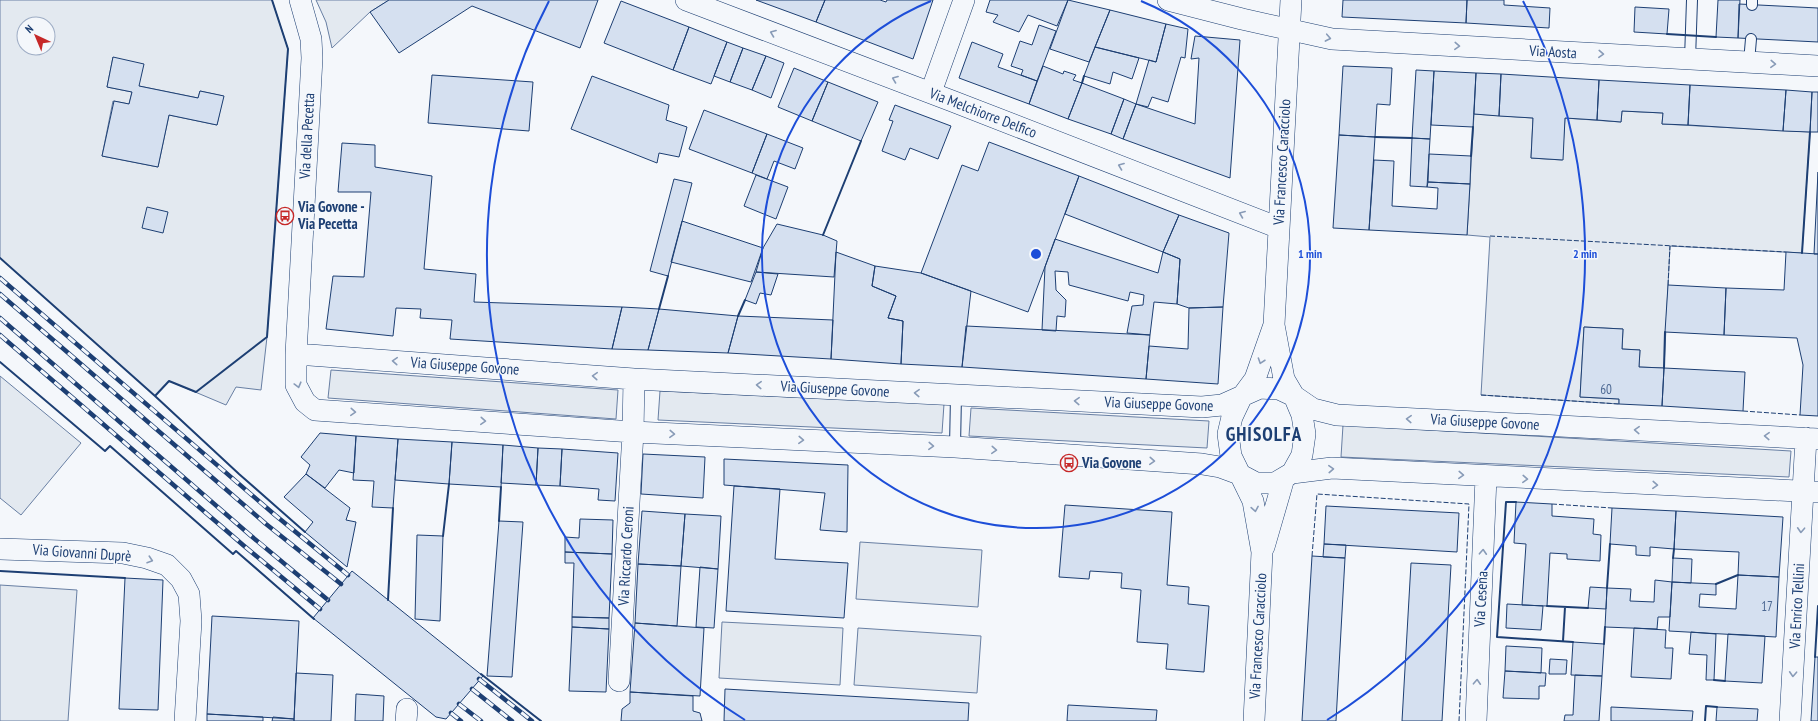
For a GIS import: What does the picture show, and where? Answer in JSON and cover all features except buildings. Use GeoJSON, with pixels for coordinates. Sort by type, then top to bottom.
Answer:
{"type":"FeatureCollection","features":[{"type":"Feature","properties":{"kind":"street","name":"Via della Pecetta"},"geometry":{"type":"LineString","coordinates":[[300,0],[311,39],[312,58],[296,354],[296,385],[305,402],[315,410],[633,432]]}},
{"type":"Feature","properties":{"kind":"street","name":"Via Melchiorre Delfico"},"geometry":{"type":"LineString","coordinates":[[686,0],[931,92],[1278,228]]}},
{"type":"Feature","properties":{"kind":"street"},"geometry":{"type":"LineString","coordinates":[[931,92],[964,0]]}},
{"type":"Feature","properties":{"kind":"street","name":"Via Aosta"},"geometry":{"type":"LineString","coordinates":[[1168,0],[1332,39],[1818,66]]}},
{"type":"Feature","properties":{"kind":"street","name":"Via Francesco Caracciolo"},"geometry":{"type":"LineString","coordinates":[[1292,0],[1278,228],[1274,325],[1284,379],[1294,396]]}},
{"type":"Feature","properties":{"kind":"street","name":"Via Francesco Caracciolo"},"geometry":{"type":"LineString","coordinates":[[1241,398],[1255,379],[1274,325]]}},
{"type":"Feature","properties":{"kind":"street","name":"Via Giuseppe Govone"},"geometry":{"type":"LineString","coordinates":[[296,354],[634,379],[1202,407],[1222,405],[1241,398],[1260,388],[1279,389],[1294,396],[1313,409],[1338,415],[1812,438]]}},
{"type":"Feature","properties":{"kind":"street"},"geometry":{"type":"LineString","coordinates":[[634,379],[633,432],[955,447],[1202,464],[1220,467],[1239,474],[1256,483],[1275,482],[1288,476],[1332,468],[1486,477],[1811,492]]}},
{"type":"Feature","properties":{"kind":"street"},"geometry":{"type":"LineString","coordinates":[[1288,476],[1302,455],[1305,434],[1302,415],[1294,396]]}},
{"type":"Feature","properties":{"kind":"street"},"geometry":{"type":"LineString","coordinates":[[1239,474],[1231,456],[1228,434],[1232,417],[1241,398]]}},
{"type":"Feature","properties":{"kind":"street","name":"Via Riccardo Ceroni"},"geometry":{"type":"LineString","coordinates":[[619,681],[633,432]]}},
{"type":"Feature","properties":{"kind":"street","name":"Via Enrico Tellini"},"geometry":{"type":"LineString","coordinates":[[1790,721],[1811,492],[1812,438]]}},
{"type":"Feature","properties":{"kind":"street","name":"Via Francesco Caracciolo"},"geometry":{"type":"LineString","coordinates":[[1239,474],[1253,501],[1262,552],[1254,721]]}},
{"type":"Feature","properties":{"kind":"street","name":"Via Francesco Caracciolo"},"geometry":{"type":"LineString","coordinates":[[1262,552],[1288,476]]}},
{"type":"Feature","properties":{"kind":"street","name":"Via Cesena"},"geometry":{"type":"LineString","coordinates":[[1476,721],[1486,477]]}},
{"type":"Feature","properties":{"kind":"street","name":"Via Giovanni Duprè"},"geometry":{"type":"LineString","coordinates":[[0,549],[123,553],[148,558],[167,565],[181,579],[189,594],[191,621],[184,721]]}},
{"type":"Feature","properties":{"kind":"lane"},"geometry":{"type":"LineString","coordinates":[[1690,59],[1692,0]]}},
{"type":"Feature","properties":{"kind":"lane"},"geometry":{"type":"LineString","coordinates":[[1749,62],[1751,38]]}},
{"type":"Feature","properties":{"kind":"lane"},"geometry":{"type":"LineString","coordinates":[[955,447],[956,395]]}},
{"type":"Feature","properties":{"kind":"shaded area"},"geometry":{"type":"Polygon","coordinates":[[[0,0],[272,0],[288,49],[267,337],[261,390],[236,387],[226,405],[169,381],[155,396],[0,258],[0,0]],[[113,57],[107,87],[132,92],[129,104],[113,101],[102,156],[158,167],[169,115],[217,125],[223,96],[200,91],[198,98],[139,86],[113,57]]]}},
{"type":"Feature","properties":{"kind":"shaded area"},"geometry":{"type":"Polygon","coordinates":[[[316,0],[389,0],[370,12],[332,48],[326,22],[316,0]]]}},
{"type":"Feature","properties":{"kind":"shaded area"},"geometry":{"type":"Polygon","coordinates":[[[1622,111],[1663,113],[1662,124],[1810,132],[1802,253],[1670,246],[1664,368],[1639,367],[1640,350],[1622,349],[1623,329],[1584,327],[1580,397],[1619,399],[1619,404],[1481,395],[1490,237],[1467,235],[1474,114],[1533,118],[1531,158],[1562,160],[1565,118],[1621,122],[1622,111]]]}},
{"type":"Feature","properties":{"kind":"shaded area"},"geometry":{"type":"Polygon","coordinates":[[[331,370],[618,390],[616,419],[328,398],[331,370]]]}},
{"type":"Feature","properties":{"kind":"shaded area"},"geometry":{"type":"Polygon","coordinates":[[[0,376],[81,443],[21,515],[0,498],[0,376]]]}},
{"type":"Feature","properties":{"kind":"shaded area"},"geometry":{"type":"Polygon","coordinates":[[[660,391],[944,404],[942,433],[658,420],[660,391]]]}},
{"type":"Feature","properties":{"kind":"shaded area"},"geometry":{"type":"Polygon","coordinates":[[[971,408],[1209,421],[1207,448],[969,436],[971,408]]]}},
{"type":"Feature","properties":{"kind":"shaded area"},"geometry":{"type":"Polygon","coordinates":[[[1343,425],[1791,451],[1789,477],[1341,457],[1343,425]]]}},
{"type":"Feature","properties":{"kind":"shaded area"},"geometry":{"type":"Polygon","coordinates":[[[860,542],[982,550],[978,607],[856,599],[860,542]]]}},
{"type":"Feature","properties":{"kind":"shaded area"},"geometry":{"type":"Polygon","coordinates":[[[0,585],[77,590],[68,721],[0,721],[0,585]]]}},
{"type":"Feature","properties":{"kind":"shaded area"},"geometry":{"type":"Polygon","coordinates":[[[722,622],[843,628],[840,685],[719,678],[722,622]]]}},
{"type":"Feature","properties":{"kind":"shaded area"},"geometry":{"type":"Polygon","coordinates":[[[858,628],[981,636],[977,693],[854,685],[858,628]]]}},
{"type":"Feature","properties":{"kind":"railway"},"geometry":{"type":"LineString","coordinates":[[0,278],[275,515],[348,575]]}},
{"type":"Feature","properties":{"kind":"railway"},"geometry":{"type":"LineString","coordinates":[[0,294],[266,524],[341,584]]}},
{"type":"Feature","properties":{"kind":"railway"},"geometry":{"type":"LineString","coordinates":[[0,318],[250,535],[328,600]]}},
{"type":"Feature","properties":{"kind":"railway"},"geometry":{"type":"LineString","coordinates":[[0,335],[243,545],[320,609]]}},
{"type":"Feature","properties":{"kind":"railway"},"geometry":{"type":"LineString","coordinates":[[479,679],[532,721]]}},
{"type":"Feature","properties":{"kind":"railway"},"geometry":{"type":"LineString","coordinates":[[472,689],[512,721]]}},
{"type":"Feature","properties":{"kind":"railway"},"geometry":{"type":"LineString","coordinates":[[459,704],[481,721]]}},
{"type":"Feature","properties":{"kind":"railway"},"geometry":{"type":"LineString","coordinates":[[451,713],[461,721]]}},
{"type":"Feature","properties":{"kind":"fence"},"geometry":{"type":"LineString","coordinates":[[1490,236],[1786,252]]}},
{"type":"Feature","properties":{"kind":"fence"},"geometry":{"type":"LineString","coordinates":[[1668,285],[1670,246]]}},
{"type":"Feature","properties":{"kind":"fence"},"geometry":{"type":"LineString","coordinates":[[1481,395],[1619,404]]}},
{"type":"Feature","properties":{"kind":"fence"},"geometry":{"type":"LineString","coordinates":[[1743,411],[1800,415]]}},
{"type":"Feature","properties":{"kind":"fence"},"geometry":{"type":"LineString","coordinates":[[1312,556],[1317,494],[1469,504],[1459,721]]}},
{"type":"Feature","properties":{"kind":"fence"},"geometry":{"type":"LineString","coordinates":[[1552,504],[1612,508]]}},
{"type":"Feature","properties":{"kind":"wall"},"geometry":{"type":"LineString","coordinates":[[0,258],[155,396],[169,381],[196,392],[267,337],[288,49],[272,0]]}},
{"type":"Feature","properties":{"kind":"wall"},"geometry":{"type":"LineString","coordinates":[[1667,34],[1716,37]]}},
{"type":"Feature","properties":{"kind":"wall"},"geometry":{"type":"LineString","coordinates":[[1082,83],[1084,76]]}},
{"type":"Feature","properties":{"kind":"wall"},"geometry":{"type":"LineString","coordinates":[[1471,156],[1473,127]]}},
{"type":"Feature","properties":{"kind":"wall"},"geometry":{"type":"LineString","coordinates":[[1802,253],[1810,132]]}},
{"type":"Feature","properties":{"kind":"wall"},"geometry":{"type":"LineString","coordinates":[[1375,137],[1412,138]]}},
{"type":"Feature","properties":{"kind":"wall"},"geometry":{"type":"LineString","coordinates":[[823,235],[861,141]]}},
{"type":"Feature","properties":{"kind":"wall"},"geometry":{"type":"LineString","coordinates":[[659,309],[668,276]]}},
{"type":"Feature","properties":{"kind":"wall"},"geometry":{"type":"LineString","coordinates":[[738,316],[745,300]]}},
{"type":"Feature","properties":{"kind":"wall"},"geometry":{"type":"LineString","coordinates":[[1664,368],[1665,332]]}},
{"type":"Feature","properties":{"kind":"wall"},"geometry":{"type":"LineString","coordinates":[[0,362],[105,451],[110,446],[233,554],[236,551],[314,619]]}},
{"type":"Feature","properties":{"kind":"wall"},"geometry":{"type":"LineString","coordinates":[[155,396],[239,474],[305,532]]}},
{"type":"Feature","properties":{"kind":"wall"},"geometry":{"type":"LineString","coordinates":[[443,536],[449,484]]}},
{"type":"Feature","properties":{"kind":"wall"},"geometry":{"type":"LineString","coordinates":[[499,521],[501,487]]}},
{"type":"Feature","properties":{"kind":"wall"},"geometry":{"type":"LineString","coordinates":[[1516,502],[1506,502],[1497,637],[1573,642]]}},
{"type":"Feature","properties":{"kind":"wall"},"geometry":{"type":"LineString","coordinates":[[388,600],[393,508]]}},
{"type":"Feature","properties":{"kind":"wall"},"geometry":{"type":"LineString","coordinates":[[1607,588],[1610,544]]}},
{"type":"Feature","properties":{"kind":"wall"},"geometry":{"type":"LineString","coordinates":[[1673,558],[1674,549]]}},
{"type":"Feature","properties":{"kind":"wall"},"geometry":{"type":"LineString","coordinates":[[0,571],[125,578]]}},
{"type":"Feature","properties":{"kind":"wall"},"geometry":{"type":"LineString","coordinates":[[1716,584],[1738,575]]}},
{"type":"Feature","properties":{"kind":"wall"},"geometry":{"type":"LineString","coordinates":[[1547,606],[1588,608]]}},
{"type":"Feature","properties":{"kind":"wall"},"geometry":{"type":"LineString","coordinates":[[1815,657],[1818,606]]}},
{"type":"Feature","properties":{"kind":"wall"},"geometry":{"type":"LineString","coordinates":[[1563,641],[1565,607]]}},
{"type":"Feature","properties":{"kind":"wall"},"geometry":{"type":"LineString","coordinates":[[1604,644],[1605,627]]}},
{"type":"Feature","properties":{"kind":"wall"},"geometry":{"type":"LineString","coordinates":[[481,674],[541,721]]}},
{"type":"Feature","properties":{"kind":"wall"},"geometry":{"type":"LineString","coordinates":[[1714,680],[1725,681]]}},
{"type":"Feature","properties":{"kind":"wall"},"geometry":{"type":"LineString","coordinates":[[1705,721],[1706,706],[1717,707]]}},
{"type":"Feature","properties":{"kind":"place","name":"Via Govone - Via Pecetta"},"geometry":{"type":"Point","coordinates":[285,216]}},
{"type":"Feature","properties":{"kind":"place","name":"Via Govone"},"geometry":{"type":"Point","coordinates":[1069,463]}},
{"type":"Feature","properties":{"kind":"district","name":"GHISOLFA"},"geometry":{"type":"Point","coordinates":[1264,434]}}]}
